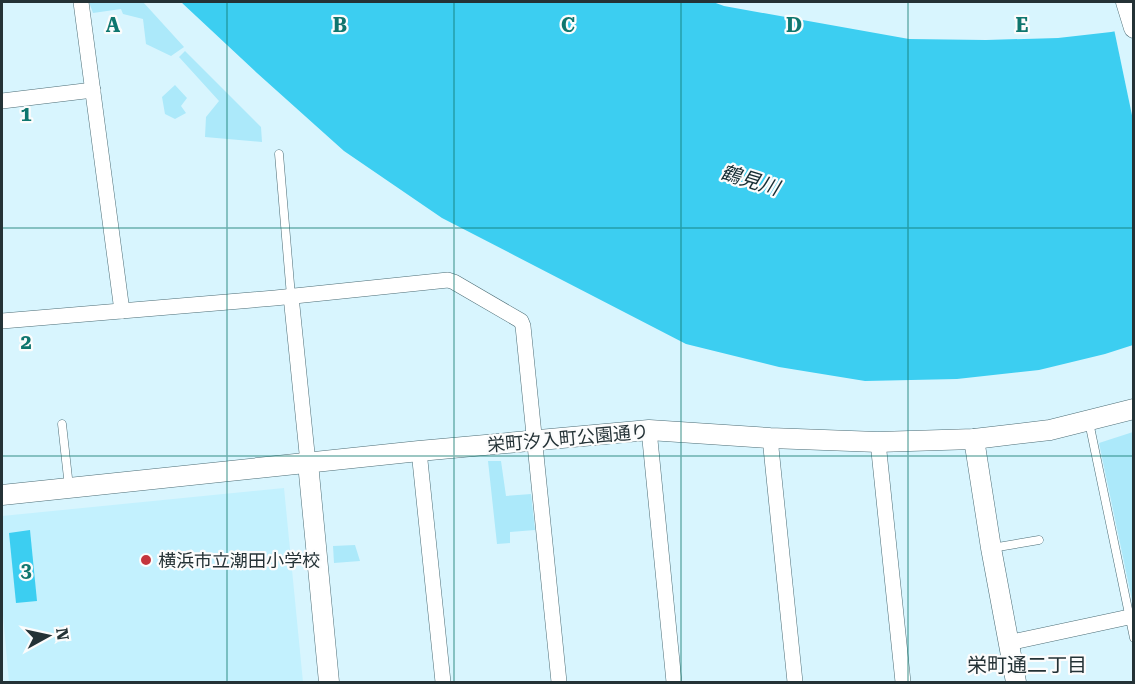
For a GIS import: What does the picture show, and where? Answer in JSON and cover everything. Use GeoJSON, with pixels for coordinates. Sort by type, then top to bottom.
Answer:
{"type":"FeatureCollection","features":[{"type":"Feature","properties":{"kind":"street"},"geometry":{"type":"LineString","coordinates":[[81,2],[122,311]]}},
{"type":"Feature","properties":{"kind":"street"},"geometry":{"type":"LineString","coordinates":[[2,101],[93,90]]}},
{"type":"Feature","properties":{"kind":"street"},"geometry":{"type":"LineString","coordinates":[[2,321],[448,280],[521,321],[559,682]]}},
{"type":"Feature","properties":{"kind":"street"},"geometry":{"type":"LineString","coordinates":[[291,296],[329,682]]}},
{"type":"Feature","properties":{"kind":"street","name":"栄町汐入町公園通り"},"geometry":{"type":"LineString","coordinates":[[2,495],[649,430],[878,442],[974,439],[1050,430],[1134,409]]}},
{"type":"Feature","properties":{"kind":"street"},"geometry":{"type":"LineString","coordinates":[[649,430],[674,682]]}},
{"type":"Feature","properties":{"kind":"street"},"geometry":{"type":"LineString","coordinates":[[770,438],[795,682]]}},
{"type":"Feature","properties":{"kind":"street"},"geometry":{"type":"LineString","coordinates":[[974,439],[991,548],[1016,682]]}},
{"type":"Feature","properties":{"kind":"street"},"geometry":{"type":"LineString","coordinates":[[878,442],[903,682]]}},
{"type":"Feature","properties":{"kind":"street"},"geometry":{"type":"LineString","coordinates":[[419,452],[443,682]]}},
{"type":"Feature","properties":{"kind":"street"},"geometry":{"type":"LineString","coordinates":[[1008,643],[1129,617]]}},
{"type":"Feature","properties":{"kind":"lane"},"geometry":{"type":"LineString","coordinates":[[279,154],[291,296]]}},
{"type":"Feature","properties":{"kind":"lane"},"geometry":{"type":"LineString","coordinates":[[1089,421],[1134,638]]}},
{"type":"Feature","properties":{"kind":"lane"},"geometry":{"type":"LineString","coordinates":[[62,424],[69,488]]}},
{"type":"Feature","properties":{"kind":"lane"},"geometry":{"type":"LineString","coordinates":[[991,548],[1039,540]]}},
{"type":"Feature","properties":{"kind":"shaded area"},"geometry":{"type":"Polygon","coordinates":[[[89,2],[143,2],[184,47],[171,56],[146,44],[143,19],[123,14],[121,9],[93,13],[89,2]]]}},
{"type":"Feature","properties":{"kind":"shaded area"},"geometry":{"type":"Polygon","coordinates":[[[185,51],[261,127],[262,142],[205,137],[206,117],[219,101],[179,57],[185,51]]]}},
{"type":"Feature","properties":{"kind":"shaded area"},"geometry":{"type":"Polygon","coordinates":[[[175,85],[187,98],[181,106],[186,113],[175,119],[165,114],[162,97],[175,85]]]}},
{"type":"Feature","properties":{"kind":"shaded area"},"geometry":{"type":"Polygon","coordinates":[[[1134,432],[1133,605],[1099,443],[1134,432]]]}},
{"type":"Feature","properties":{"kind":"shaded area"},"geometry":{"type":"Polygon","coordinates":[[[488,461],[501,461],[506,496],[531,494],[535,530],[510,532],[510,543],[497,544],[488,461]]]}},
{"type":"Feature","properties":{"kind":"shaded area","name":"横浜市立潮田小学校"},"geometry":{"type":"Polygon","coordinates":[[[284,488],[303,682],[9,682],[2,604],[2,516],[284,488]]]}},
{"type":"Feature","properties":{"kind":"shaded area"},"geometry":{"type":"Polygon","coordinates":[[[355,545],[360,561],[334,563],[333,546],[355,545]]]}},
{"type":"Feature","properties":{"kind":"water","name":"鶴見川"},"geometry":{"type":"Polygon","coordinates":[[[181,2],[713,2],[724,6],[909,39],[1058,38],[1133,28],[1133,345],[1039,370],[957,379],[865,381],[779,367],[686,344],[442,218],[344,151],[181,2]]]}},
{"type":"Feature","properties":{"kind":"water"},"geometry":{"type":"Polygon","coordinates":[[[30,530],[37,601],[16,603],[9,533],[30,530]]]}},
{"type":"Feature","properties":{"kind":"pier"},"geometry":{"type":"Polygon","coordinates":[[[1134,25],[1133,120],[1114,29],[1134,25]]]}},
{"type":"Feature","properties":{"kind":"place","name":"横浜市立潮田小学校"},"geometry":{"type":"Point","coordinates":[146,560]}},
{"type":"Feature","properties":{"kind":"district","name":"栄町通二丁目"},"geometry":{"type":"Point","coordinates":[1027,665]}}]}
